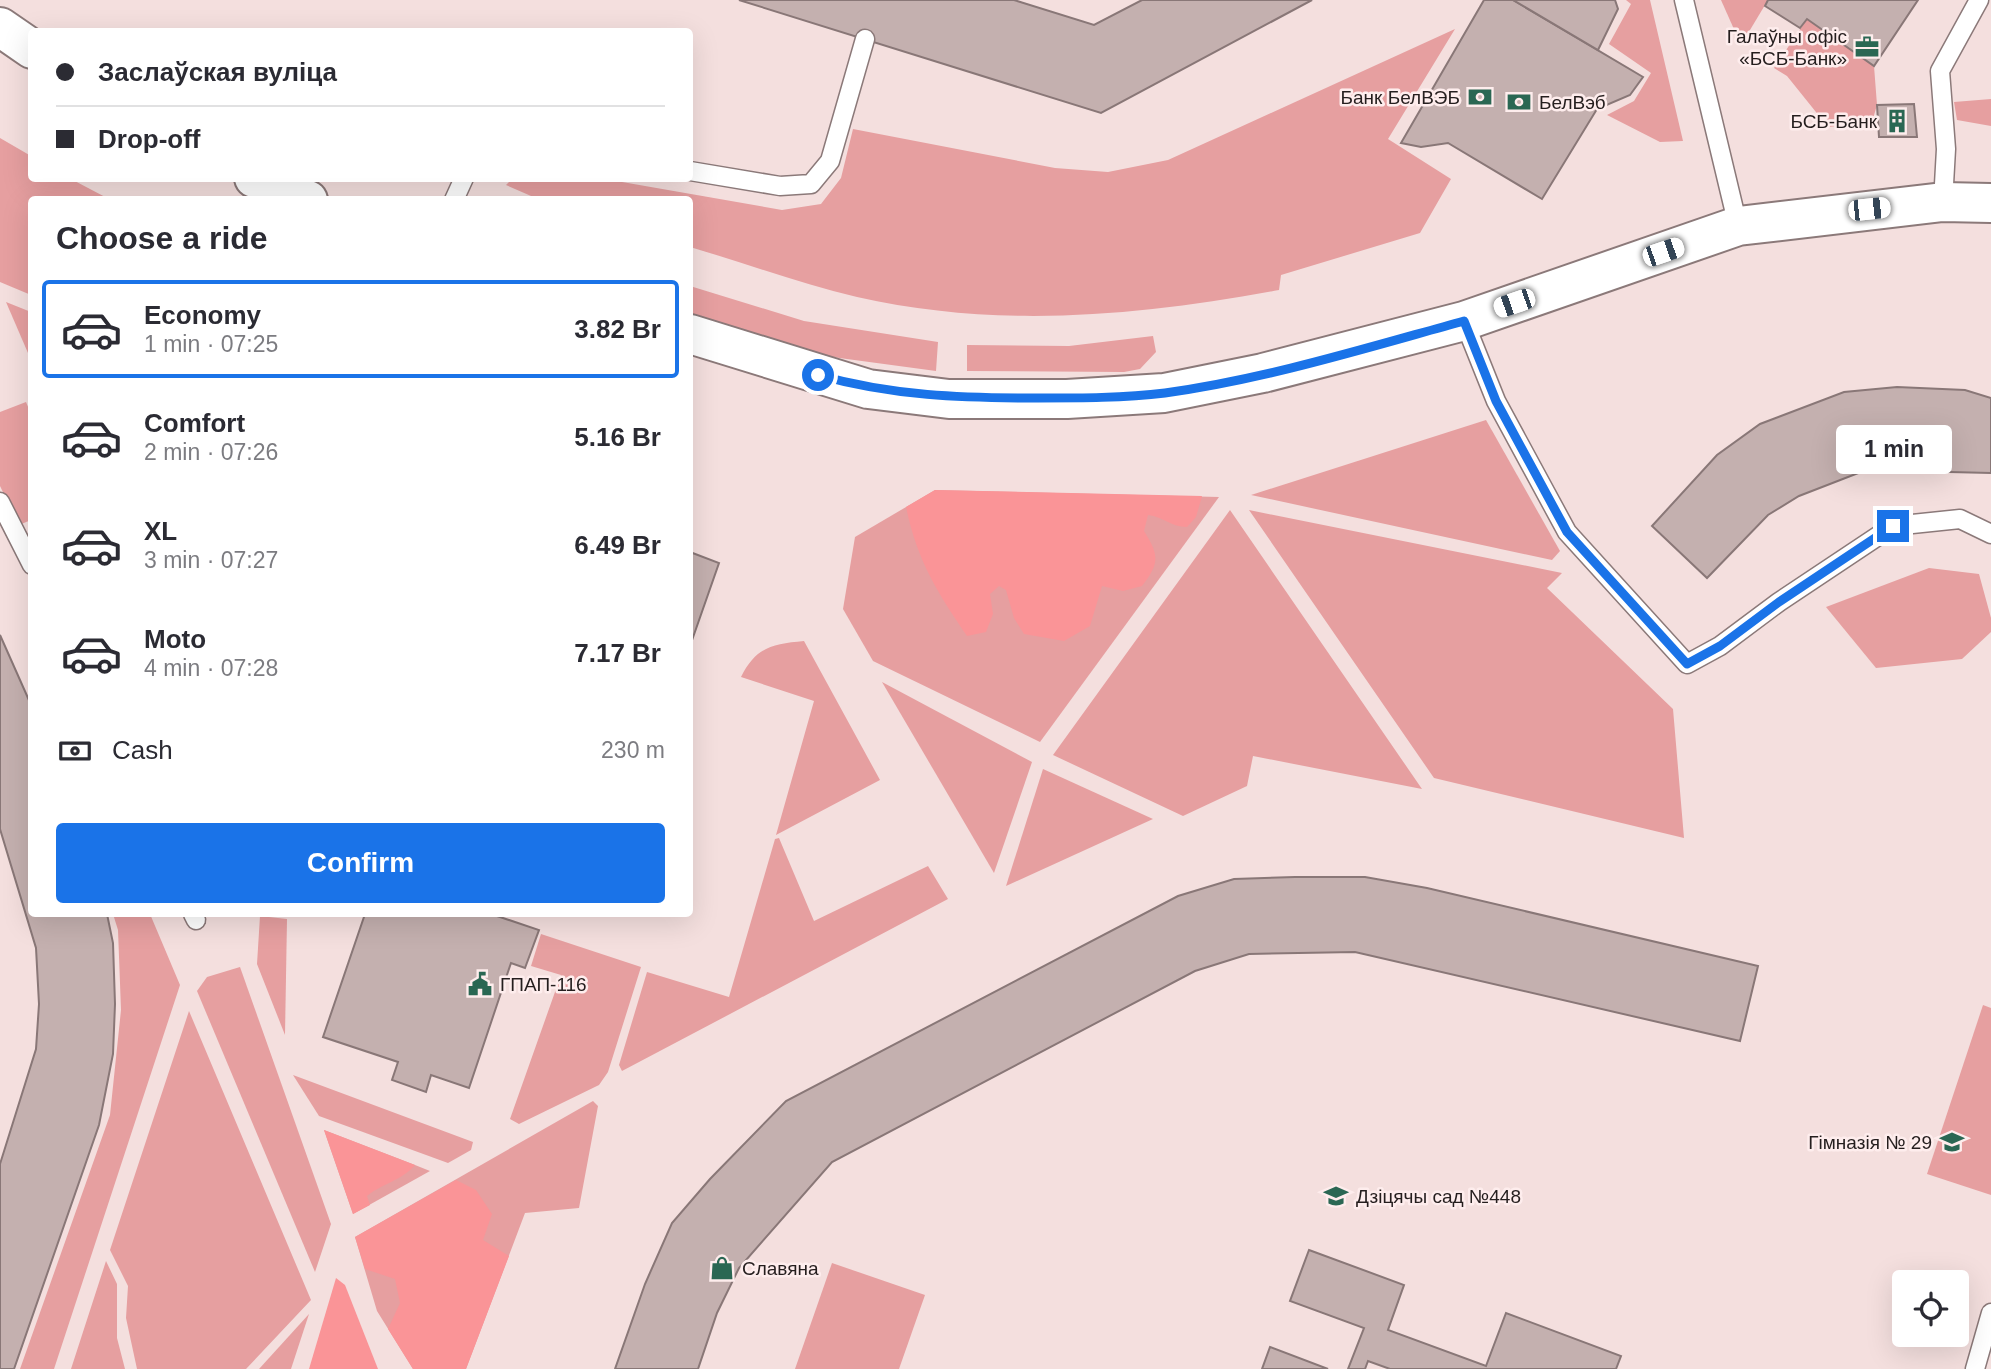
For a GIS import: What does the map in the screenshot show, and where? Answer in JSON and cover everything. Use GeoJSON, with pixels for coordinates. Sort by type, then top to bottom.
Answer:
{"type":"FeatureCollection","features":[{"type":"Feature","properties":{"kind":"main road"},"geometry":{"type":"LineString","coordinates":[[0,27],[28,46]]}},
{"type":"Feature","properties":{"kind":"main road"},"geometry":{"type":"LineString","coordinates":[[264,182],[299,196]]}},
{"type":"Feature","properties":{"kind":"main road"},"geometry":{"type":"LineString","coordinates":[[693,335],[868,389],[949,398],[1067,398],[1164,393],[1263,373],[1464,321],[1738,226],[1943,202],[1991,203]]}},
{"type":"Feature","properties":{"kind":"lane"},"geometry":{"type":"LineString","coordinates":[[1684,0],[1738,226]]}},
{"type":"Feature","properties":{"kind":"lane"},"geometry":{"type":"LineString","coordinates":[[1943,202],[1946,149],[1940,71],[1979,0]]}},
{"type":"Feature","properties":{"kind":"lane"},"geometry":{"type":"LineString","coordinates":[[693,172],[780,186],[811,184],[830,161],[865,39]]}},
{"type":"Feature","properties":{"kind":"lane"},"geometry":{"type":"LineString","coordinates":[[1464,321],[1496,401],[1567,532],[1687,664],[1720,646],[1779,602],[1893,526],[1960,519],[1991,534]]}},
{"type":"Feature","properties":{"kind":"lane"},"geometry":{"type":"LineString","coordinates":[[0,502],[28,557]]}},
{"type":"Feature","properties":{"kind":"lane"},"geometry":{"type":"LineString","coordinates":[[1975,1369],[1991,1313]]}},
{"type":"Feature","properties":{"kind":"shaded area"},"geometry":{"type":"Polygon","coordinates":[[[1626,0],[1650,0],[1683,141],[1660,142],[1607,115],[1634,101],[1651,73],[1609,44],[1631,4],[1626,0]]]}},
{"type":"Feature","properties":{"kind":"shaded area"},"geometry":{"type":"Polygon","coordinates":[[[1721,0],[1768,0],[1741,45],[1721,0]]]}},
{"type":"Feature","properties":{"kind":"shaded area"},"geometry":{"type":"Polygon","coordinates":[[[1807,19],[1874,66],[1877,105],[1872,122],[1828,127],[1787,76],[1774,68],[1807,19]]]}},
{"type":"Feature","properties":{"kind":"shaded area"},"geometry":{"type":"Polygon","coordinates":[[[1455,29],[1388,139],[1451,179],[1420,233],[1281,275],[1279,290],[1226,299],[1173,307],[1068,315],[1015,316],[910,307],[836,292],[693,248],[693,196],[531,196],[506,185],[509,182],[622,182],[782,210],[821,204],[841,178],[853,129],[1055,168],[1108,172],[1168,160],[1455,29]]]}},
{"type":"Feature","properties":{"kind":"shaded area"},"geometry":{"type":"Polygon","coordinates":[[[1991,99],[1991,126],[1957,120],[1954,102],[1991,99]]]}},
{"type":"Feature","properties":{"kind":"shaded area"},"geometry":{"type":"Polygon","coordinates":[[[0,138],[28,154],[28,182],[77,182],[103,196],[28,196],[28,294],[0,282],[0,138]]]}},
{"type":"Feature","properties":{"kind":"shaded area"},"geometry":{"type":"Polygon","coordinates":[[[693,287],[804,321],[938,342],[936,371],[795,352],[693,319],[693,287]]]}},
{"type":"Feature","properties":{"kind":"shaded area"},"geometry":{"type":"Polygon","coordinates":[[[6,302],[28,311],[28,353],[6,302]]]}},
{"type":"Feature","properties":{"kind":"shaded area"},"geometry":{"type":"Polygon","coordinates":[[[1153,336],[1156,352],[1140,369],[1124,372],[967,371],[967,345],[1069,346],[1153,336]]]}},
{"type":"Feature","properties":{"kind":"shaded area"},"geometry":{"type":"Polygon","coordinates":[[[26,402],[28,407],[28,521],[19,525],[0,486],[0,412],[26,402]]]}},
{"type":"Feature","properties":{"kind":"shaded area"},"geometry":{"type":"Polygon","coordinates":[[[1486,420],[1560,551],[1552,560],[1251,495],[1486,420]]]}},
{"type":"Feature","properties":{"kind":"shaded area"},"geometry":{"type":"Polygon","coordinates":[[[935,490],[1219,497],[1040,742],[873,661],[843,609],[855,537],[935,490]]]}},
{"type":"Feature","properties":{"kind":"shaded area"},"geometry":{"type":"Polygon","coordinates":[[[935,490],[1202,496],[1196,517],[1187,527],[1148,515],[1144,531],[1153,546],[1155,559],[1148,578],[1142,586],[1123,591],[1102,586],[1090,626],[1064,641],[1024,634],[1014,618],[1006,590],[999,586],[990,594],[993,614],[986,632],[967,636],[929,575],[906,507],[935,490]]]}},
{"type":"Feature","properties":{"kind":"shaded area"},"geometry":{"type":"Polygon","coordinates":[[[1230,510],[1422,789],[1253,756],[1247,786],[1183,816],[1053,755],[1230,510]]]}},
{"type":"Feature","properties":{"kind":"shaded area"},"geometry":{"type":"Polygon","coordinates":[[[1249,510],[1562,573],[1547,588],[1673,709],[1684,838],[1434,778],[1249,510]]]}},
{"type":"Feature","properties":{"kind":"shaded area"},"geometry":{"type":"Polygon","coordinates":[[[1929,568],[1979,574],[1991,618],[1991,632],[1962,659],[1876,668],[1826,607],[1929,568]]]}},
{"type":"Feature","properties":{"kind":"shaded area"},"geometry":{"type":"Polygon","coordinates":[[[804,641],[880,780],[776,835],[814,701],[741,677],[753,659],[766,649],[804,641]]]}},
{"type":"Feature","properties":{"kind":"shaded area"},"geometry":{"type":"Polygon","coordinates":[[[882,682],[1032,762],[994,873],[882,682]]]}},
{"type":"Feature","properties":{"kind":"shaded area"},"geometry":{"type":"Polygon","coordinates":[[[1043,769],[1153,819],[1006,886],[1043,769]]]}},
{"type":"Feature","properties":{"kind":"shaded area"},"geometry":{"type":"Polygon","coordinates":[[[779,838],[814,921],[928,866],[948,899],[622,1071],[619,1065],[647,972],[729,997],[775,839],[779,838]]]}},
{"type":"Feature","properties":{"kind":"shaded area"},"geometry":{"type":"Polygon","coordinates":[[[114,917],[151,917],[180,985],[54,1369],[20,1369],[110,1115],[121,1010],[118,930],[114,917]]]}},
{"type":"Feature","properties":{"kind":"shaded area"},"geometry":{"type":"Polygon","coordinates":[[[260,917],[287,919],[285,1035],[257,964],[260,917]]]}},
{"type":"Feature","properties":{"kind":"shaded area"},"geometry":{"type":"Polygon","coordinates":[[[541,934],[641,967],[608,1072],[599,1085],[519,1124],[510,1119],[561,975],[531,966],[541,934]]]}},
{"type":"Feature","properties":{"kind":"shaded area"},"geometry":{"type":"Polygon","coordinates":[[[240,967],[331,1224],[315,1272],[197,991],[207,977],[240,967]]]}},
{"type":"Feature","properties":{"kind":"shaded area"},"geometry":{"type":"Polygon","coordinates":[[[1983,1005],[1991,1008],[1991,1195],[1927,1174],[1983,1005]]]}},
{"type":"Feature","properties":{"kind":"shaded area"},"geometry":{"type":"Polygon","coordinates":[[[189,1011],[311,1300],[246,1369],[137,1369],[126,1318],[128,1286],[110,1250],[189,1011]]]}},
{"type":"Feature","properties":{"kind":"shaded area"},"geometry":{"type":"Polygon","coordinates":[[[293,1075],[473,1142],[471,1150],[448,1163],[319,1116],[293,1075]]]}},
{"type":"Feature","properties":{"kind":"shaded area"},"geometry":{"type":"Polygon","coordinates":[[[593,1101],[598,1106],[579,1208],[525,1213],[466,1369],[413,1369],[377,1311],[355,1237],[593,1101]]]}},
{"type":"Feature","properties":{"kind":"shaded area"},"geometry":{"type":"Polygon","coordinates":[[[324,1130],[415,1165],[430,1171],[353,1214],[324,1130]]]}},
{"type":"Feature","properties":{"kind":"shaded area"},"geometry":{"type":"Polygon","coordinates":[[[324,1130],[415,1165],[404,1175],[367,1196],[370,1205],[353,1214],[324,1130]]]}},
{"type":"Feature","properties":{"kind":"shaded area"},"geometry":{"type":"Polygon","coordinates":[[[456,1180],[476,1190],[492,1214],[483,1240],[509,1256],[466,1369],[413,1369],[388,1329],[400,1303],[395,1279],[365,1269],[355,1237],[456,1180]]]}},
{"type":"Feature","properties":{"kind":"shaded area"},"geometry":{"type":"Polygon","coordinates":[[[106,1261],[117,1284],[117,1338],[125,1369],[71,1369],[106,1261]]]}},
{"type":"Feature","properties":{"kind":"shaded area"},"geometry":{"type":"Polygon","coordinates":[[[832,1263],[925,1295],[899,1369],[795,1369],[832,1263]]]}},
{"type":"Feature","properties":{"kind":"shaded area"},"geometry":{"type":"Polygon","coordinates":[[[336,1278],[345,1285],[378,1369],[309,1369],[336,1278]]]}},
{"type":"Feature","properties":{"kind":"shaded area"},"geometry":{"type":"Polygon","coordinates":[[[309,1314],[291,1369],[259,1369],[309,1314]]]}},
{"type":"Feature","properties":{"kind":"building"},"geometry":{"type":"Polygon","coordinates":[[[739,0],[1014,0],[1094,25],[1142,0],[1312,0],[1101,113],[739,0]]]}},
{"type":"Feature","properties":{"kind":"building","name":"БелВэб"},"geometry":{"type":"Polygon","coordinates":[[[1484,0],[1513,0],[1643,77],[1630,95],[1597,109],[1542,199],[1448,143],[1421,147],[1401,143],[1484,0]]]}},
{"type":"Feature","properties":{"kind":"building"},"geometry":{"type":"Polygon","coordinates":[[[1513,0],[1615,0],[1618,9],[1598,50],[1513,0]]]}},
{"type":"Feature","properties":{"kind":"building","name":"Галаўны офіс «БСБ-Банк»"},"geometry":{"type":"Polygon","coordinates":[[[1768,0],[1918,0],[1874,66],[1807,19],[1800,28],[1765,6],[1768,0]]]}},
{"type":"Feature","properties":{"kind":"building","name":"БСБ-Банк"},"geometry":{"type":"Polygon","coordinates":[[[1914,104],[1917,137],[1879,137],[1877,105],[1914,104]]]}},
{"type":"Feature","properties":{"kind":"building"},"geometry":{"type":"Polygon","coordinates":[[[1897,387],[1965,390],[1991,398],[1991,473],[1866,470],[1799,496],[1768,515],[1707,578],[1652,526],[1717,455],[1760,424],[1844,392],[1897,387]]]}},
{"type":"Feature","properties":{"kind":"building"},"geometry":{"type":"Polygon","coordinates":[[[693,553],[719,563],[693,637],[693,553]]]}},
{"type":"Feature","properties":{"kind":"building"},"geometry":{"type":"Polygon","coordinates":[[[0,635],[28,698],[28,917],[108,917],[113,943],[115,1004],[113,1054],[99,1125],[14,1369],[0,1369],[0,1164],[36,1049],[39,1004],[36,948],[0,829],[0,635]]]}},
{"type":"Feature","properties":{"kind":"building"},"geometry":{"type":"Polygon","coordinates":[[[1365,877],[1427,888],[1758,966],[1740,1041],[1355,952],[1249,954],[1195,971],[832,1162],[739,1268],[717,1313],[698,1369],[615,1369],[645,1284],[672,1223],[710,1179],[786,1101],[1178,896],[1234,879],[1365,877]]]}},
{"type":"Feature","properties":{"kind":"building"},"geometry":{"type":"Polygon","coordinates":[[[364,917],[500,917],[539,930],[525,968],[511,963],[469,1088],[431,1075],[426,1092],[392,1080],[398,1062],[323,1037],[364,917]]]}},
{"type":"Feature","properties":{"kind":"building"},"geometry":{"type":"Polygon","coordinates":[[[1309,1250],[1404,1285],[1388,1330],[1486,1366],[1506,1313],[1621,1356],[1616,1369],[1390,1369],[1368,1361],[1365,1369],[1348,1369],[1364,1328],[1290,1301],[1309,1250]]]}},
{"type":"Feature","properties":{"kind":"building"},"geometry":{"type":"Polygon","coordinates":[[[1270,1347],[1328,1369],[1262,1369],[1270,1347]]]}},
{"type":"Feature","properties":{"kind":"place","name":"Галаўны офіс «БСБ-Банк»"},"geometry":{"type":"Point","coordinates":[1867,47]}},
{"type":"Feature","properties":{"kind":"place","name":"Банк БелВЭБ"},"geometry":{"type":"Point","coordinates":[1480,97]}},
{"type":"Feature","properties":{"kind":"place","name":"БелВэб"},"geometry":{"type":"Point","coordinates":[1519,102]}},
{"type":"Feature","properties":{"kind":"place","name":"БСБ-Банк"},"geometry":{"type":"Point","coordinates":[1897,121]}},
{"type":"Feature","properties":{"kind":"place","name":"ГПАП-116"},"geometry":{"type":"Point","coordinates":[480,984]}},
{"type":"Feature","properties":{"kind":"place","name":"Гімназія № 29"},"geometry":{"type":"Point","coordinates":[1952,1142]}},
{"type":"Feature","properties":{"kind":"place","name":"Дзіцячы сад №448"},"geometry":{"type":"Point","coordinates":[1336,1196]}},
{"type":"Feature","properties":{"kind":"place","name":"Славяна"},"geometry":{"type":"Point","coordinates":[722,1268]}},
{"type":"Feature","properties":{"kind":"route"},"geometry":{"type":"LineString","coordinates":[[818,375],[868,389],[949,398],[1067,398],[1164,393],[1351,352],[1464,321],[1496,401],[1567,532],[1687,664],[1720,646],[1779,602],[1893,526]]}}]}
